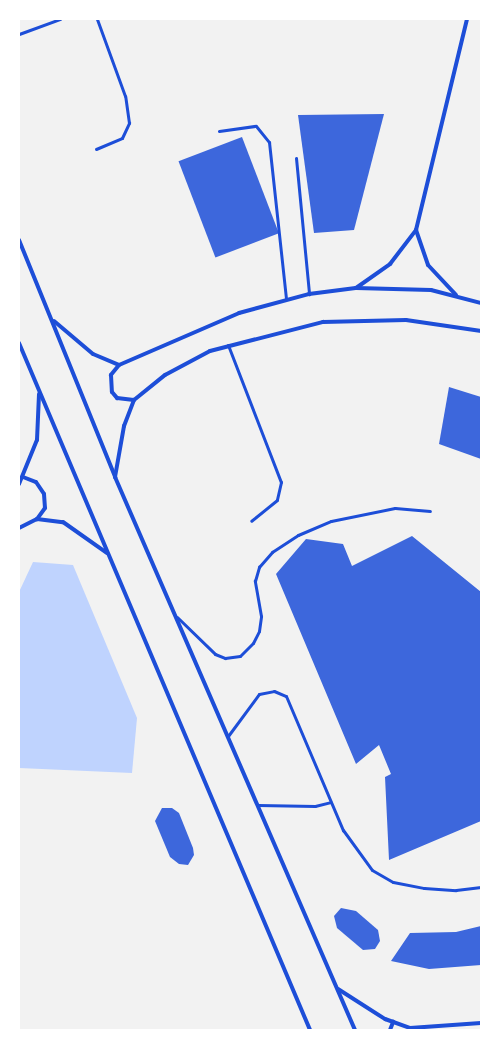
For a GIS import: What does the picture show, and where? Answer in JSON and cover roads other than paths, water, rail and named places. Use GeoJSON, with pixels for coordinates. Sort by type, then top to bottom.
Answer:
{"type":"FeatureCollection","features":[{"type":"Feature","properties":{"kind":"street"},"geometry":{"type":"LineString","coordinates":[[356,288],[390,264],[416,230],[467,19]]}},
{"type":"Feature","properties":{"kind":"street"},"geometry":{"type":"LineString","coordinates":[[416,230],[428,265],[456,295]]}},
{"type":"Feature","properties":{"kind":"street"},"geometry":{"type":"LineString","coordinates":[[19,240],[115,477],[355,1030]]}},
{"type":"Feature","properties":{"kind":"street"},"geometry":{"type":"LineString","coordinates":[[134,400],[117,398],[112,392],[111,376],[119,365],[145,357],[239,314],[286,298],[356,288],[430,290],[481,302]]}},
{"type":"Feature","properties":{"kind":"street"},"geometry":{"type":"LineString","coordinates":[[115,477],[124,426],[134,400],[188,361],[228,345],[323,322],[406,320],[481,331]]}},
{"type":"Feature","properties":{"kind":"street"},"geometry":{"type":"LineString","coordinates":[[53,321],[93,354],[119,365]]}},
{"type":"Feature","properties":{"kind":"street"},"geometry":{"type":"LineString","coordinates":[[19,343],[310,1030]]}},
{"type":"Feature","properties":{"kind":"street"},"geometry":{"type":"LineString","coordinates":[[19,484],[37,440],[39,392]]}},
{"type":"Feature","properties":{"kind":"street"},"geometry":{"type":"LineString","coordinates":[[19,528],[37,519],[45,508],[44,494],[36,482],[23,477]]}},
{"type":"Feature","properties":{"kind":"street"},"geometry":{"type":"LineString","coordinates":[[37,519],[63,522],[108,554]]}},
{"type":"Feature","properties":{"kind":"street"},"geometry":{"type":"LineString","coordinates":[[338,989],[393,1022],[410,1028],[481,1024]]}},
{"type":"Feature","properties":{"kind":"street"},"geometry":{"type":"LineString","coordinates":[[390,1030],[393,1022]]}},
{"type":"Feature","properties":{"kind":"lane"},"geometry":{"type":"LineString","coordinates":[[19,34],[60,19]]}},
{"type":"Feature","properties":{"kind":"lane"},"geometry":{"type":"LineString","coordinates":[[96,149],[122,138],[130,123],[125,96],[97,19]]}},
{"type":"Feature","properties":{"kind":"lane"},"geometry":{"type":"LineString","coordinates":[[219,131],[256,126],[269,142],[286,298]]}},
{"type":"Feature","properties":{"kind":"lane"},"geometry":{"type":"LineString","coordinates":[[296,158],[309,294]]}},
{"type":"Feature","properties":{"kind":"lane"},"geometry":{"type":"LineString","coordinates":[[228,345],[281,482],[277,500],[251,521]]}},
{"type":"Feature","properties":{"kind":"lane"},"geometry":{"type":"LineString","coordinates":[[175,614],[215,654],[225,658],[240,656],[253,644],[259,631],[261,616],[255,581],[259,567],[272,552],[298,535],[331,522],[394,508],[430,511]]}},
{"type":"Feature","properties":{"kind":"lane"},"geometry":{"type":"LineString","coordinates":[[228,736],[259,694],[274,691],[286,696],[330,802],[357,853],[377,873],[393,882],[424,888],[456,890],[481,887]]}},
{"type":"Feature","properties":{"kind":"lane"},"geometry":{"type":"LineString","coordinates":[[258,805],[315,806],[330,802]]}},
{"type":"Feature","properties":{"kind":"water"},"geometry":{"type":"Polygon","coordinates":[[[33,562],[73,565],[137,718],[132,773],[19,768],[19,592],[33,562]]]}}]}
